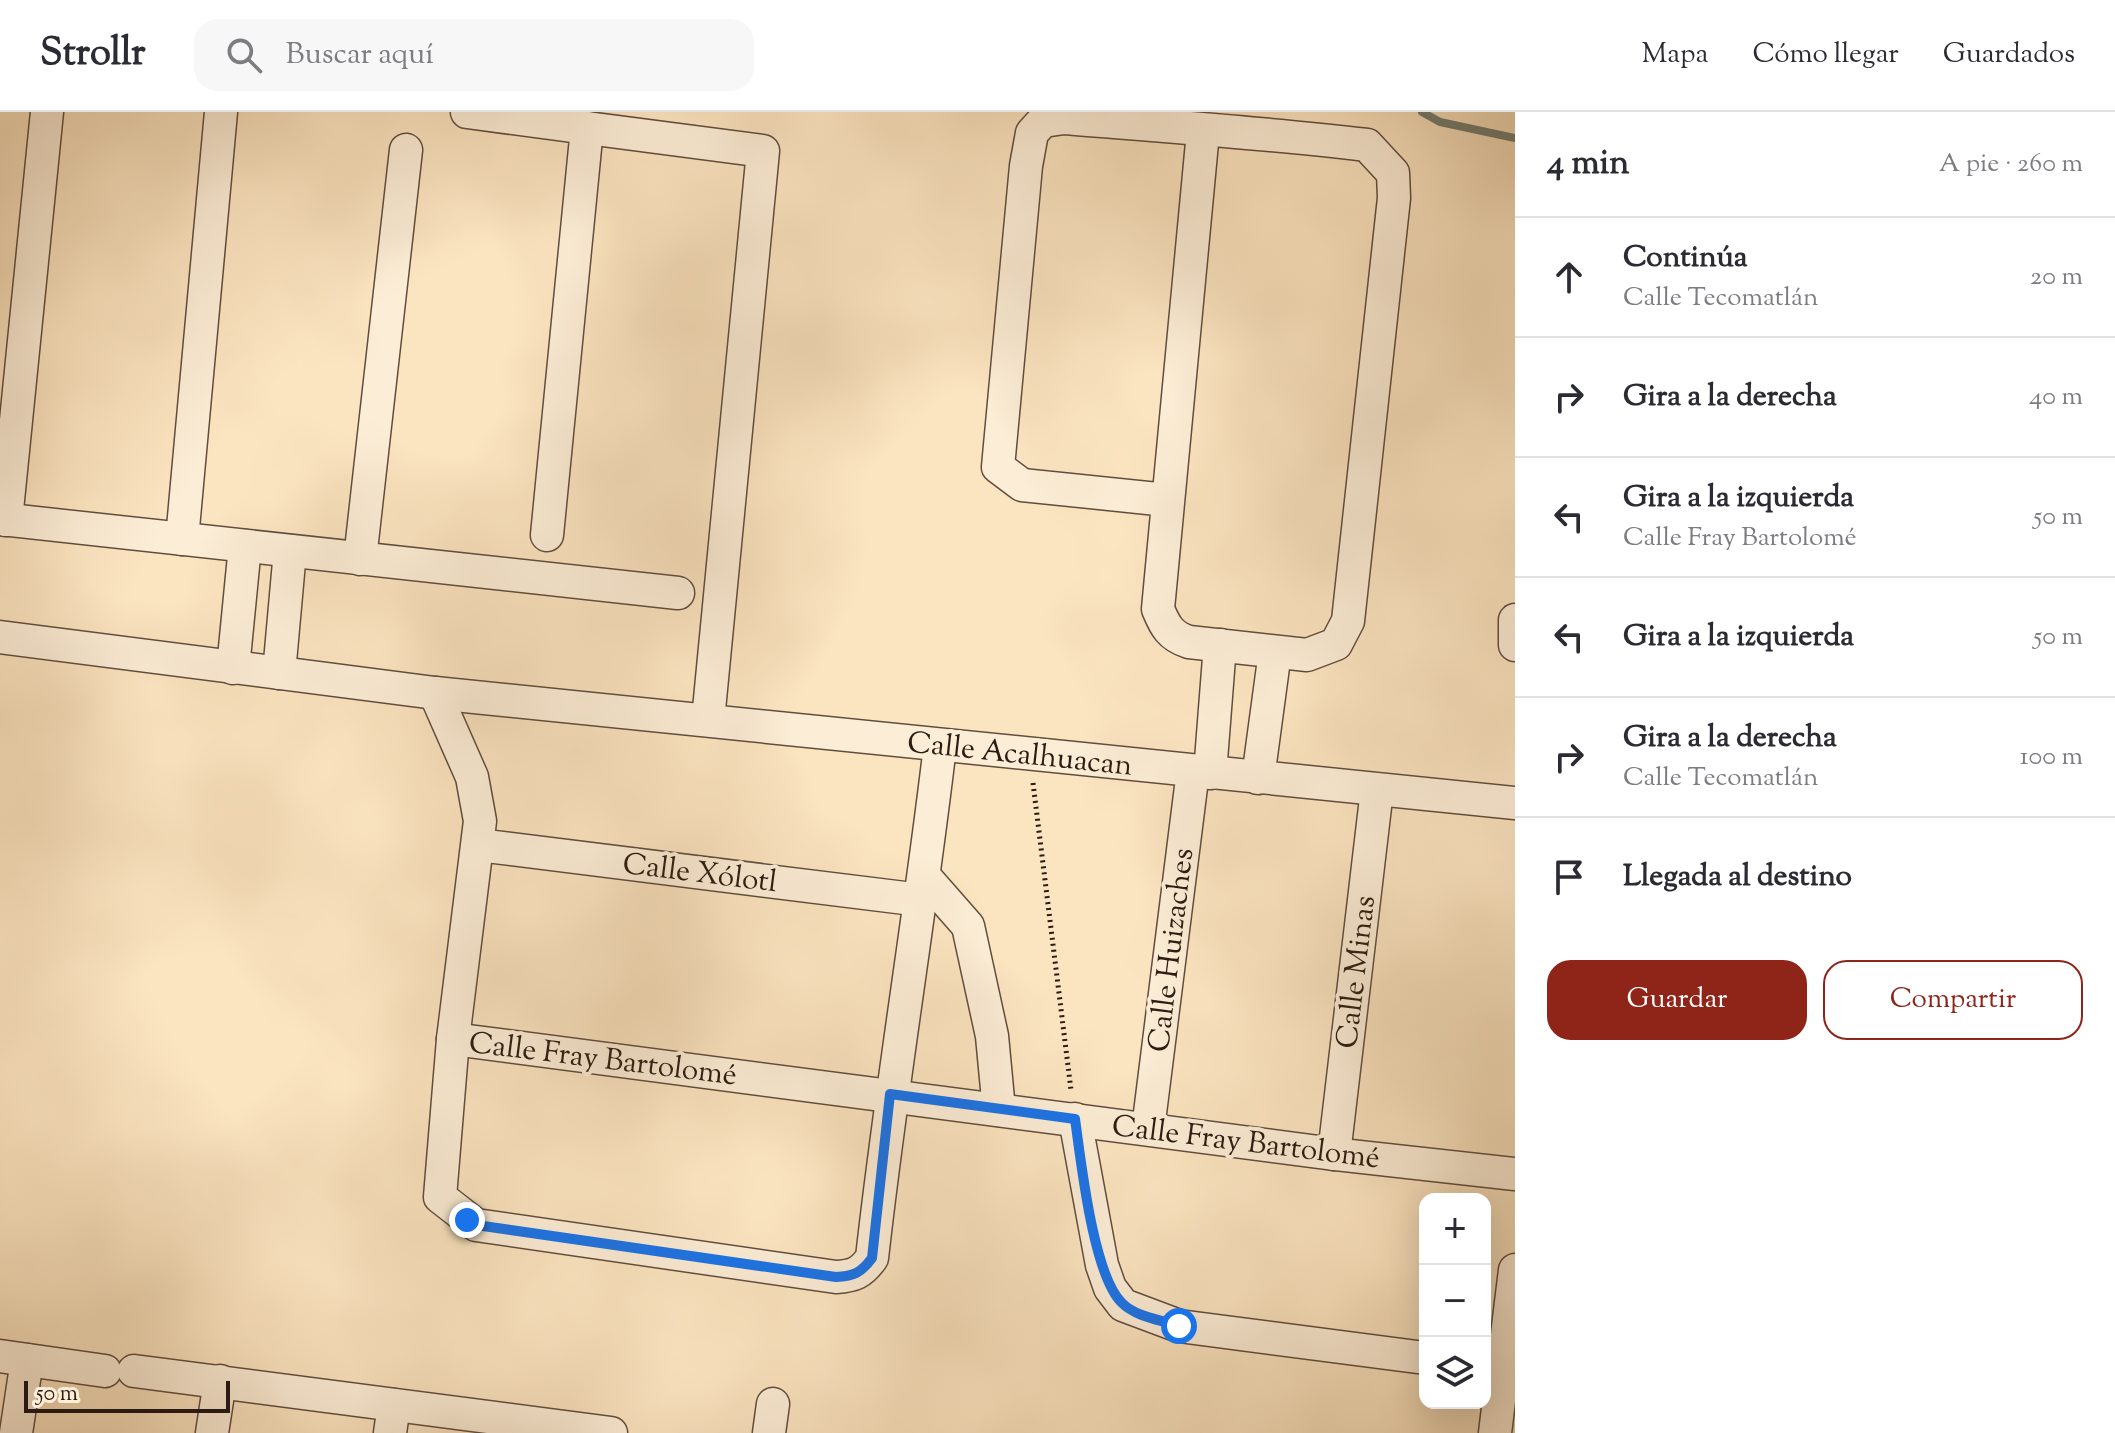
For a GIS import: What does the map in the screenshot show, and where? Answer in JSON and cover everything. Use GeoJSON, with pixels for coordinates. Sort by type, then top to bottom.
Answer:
{"type":"FeatureCollection","features":[{"type":"Feature","properties":{"kind":"street"},"geometry":{"type":"LineString","coordinates":[[47,112],[3,520],[678,593]]}},
{"type":"Feature","properties":{"kind":"street"},"geometry":{"type":"LineString","coordinates":[[182,539],[221,112]]}},
{"type":"Feature","properties":{"kind":"street"},"geometry":{"type":"LineString","coordinates":[[467,112],[763,151],[708,720]]}},
{"type":"Feature","properties":{"kind":"street"},"geometry":{"type":"LineString","coordinates":[[1167,500],[1022,485],[998,467],[1026,166],[1032,133],[1043,121],[1064,118],[1203,132],[1248,131],[1367,145],[1393,173],[1394,198],[1348,621],[1336,644],[1307,655],[1176,638],[1166,628],[1158,609],[1203,132]]}},
{"type":"Feature","properties":{"kind":"street"},"geometry":{"type":"LineString","coordinates":[[547,535],[587,128]]}},
{"type":"Feature","properties":{"kind":"street"},"geometry":{"type":"LineString","coordinates":[[360,559],[406,150]]}},
{"type":"Feature","properties":{"kind":"street"},"geometry":{"type":"LineString","coordinates":[[233,668],[245,546]]}},
{"type":"Feature","properties":{"kind":"street"},"geometry":{"type":"LineString","coordinates":[[279,673],[290,551]]}},
{"type":"Feature","properties":{"kind":"street"},"geometry":{"type":"LineString","coordinates":[[1515,620],[1515,645]]}},
{"type":"Feature","properties":{"kind":"street","name":"Calle Acalhuacan"},"geometry":{"type":"LineString","coordinates":[[0,637],[435,693],[1515,803]]}},
{"type":"Feature","properties":{"kind":"street","name":"Calle Huizaches"},"geometry":{"type":"LineString","coordinates":[[1148,1129],[1220,645]]}},
{"type":"Feature","properties":{"kind":"street"},"geometry":{"type":"LineString","coordinates":[[1258,778],[1275,652]]}},
{"type":"Feature","properties":{"kind":"street"},"geometry":{"type":"LineString","coordinates":[[435,693],[472,777],[480,821],[453,1039],[440,1197],[476,1225],[836,1277],[853,1276],[863,1271],[872,1258],[890,1094],[923,888],[940,746]]}},
{"type":"Feature","properties":{"kind":"street","name":"Calle Minas"},"geometry":{"type":"LineString","coordinates":[[1334,1154],[1377,790]]}},
{"type":"Feature","properties":{"kind":"street","name":"Calle Xólotl"},"geometry":{"type":"LineString","coordinates":[[478,845],[923,888]]}},
{"type":"Feature","properties":{"kind":"street"},"geometry":{"type":"LineString","coordinates":[[923,888],[968,926],[992,1036],[999,1110]]}},
{"type":"Feature","properties":{"kind":"street","name":"Calle Fray Bartolomé"},"geometry":{"type":"LineString","coordinates":[[453,1039],[1334,1154],[1515,1174]]}},
{"type":"Feature","properties":{"kind":"street"},"geometry":{"type":"LineString","coordinates":[[1075,1119],[1084,1181],[1110,1288],[1132,1309],[1179,1326],[1419,1357]]}},
{"type":"Feature","properties":{"kind":"street"},"geometry":{"type":"LineString","coordinates":[[1495,1433],[1515,1270]]}},
{"type":"Feature","properties":{"kind":"street"},"geometry":{"type":"LineString","coordinates":[[16,1433],[14,1358],[220,1381],[392,1419],[611,1433]]}},
{"type":"Feature","properties":{"kind":"street"},"geometry":{"type":"LineString","coordinates":[[212,1433],[220,1381]]}},
{"type":"Feature","properties":{"kind":"path"},"geometry":{"type":"LineString","coordinates":[[1029,754],[1075,1119]]}},
{"type":"Feature","properties":{"kind":"waterway"},"geometry":{"type":"LineString","coordinates":[[1422,112],[1440,122],[1515,138]]}},
{"type":"Feature","properties":{"kind":"route"},"geometry":{"type":"LineString","coordinates":[[467,1220],[476,1225],[836,1277],[853,1276],[863,1271],[872,1258],[890,1094],[1075,1119],[1084,1181],[1110,1288],[1123,1305],[1140,1314],[1179,1326]]}}]}
